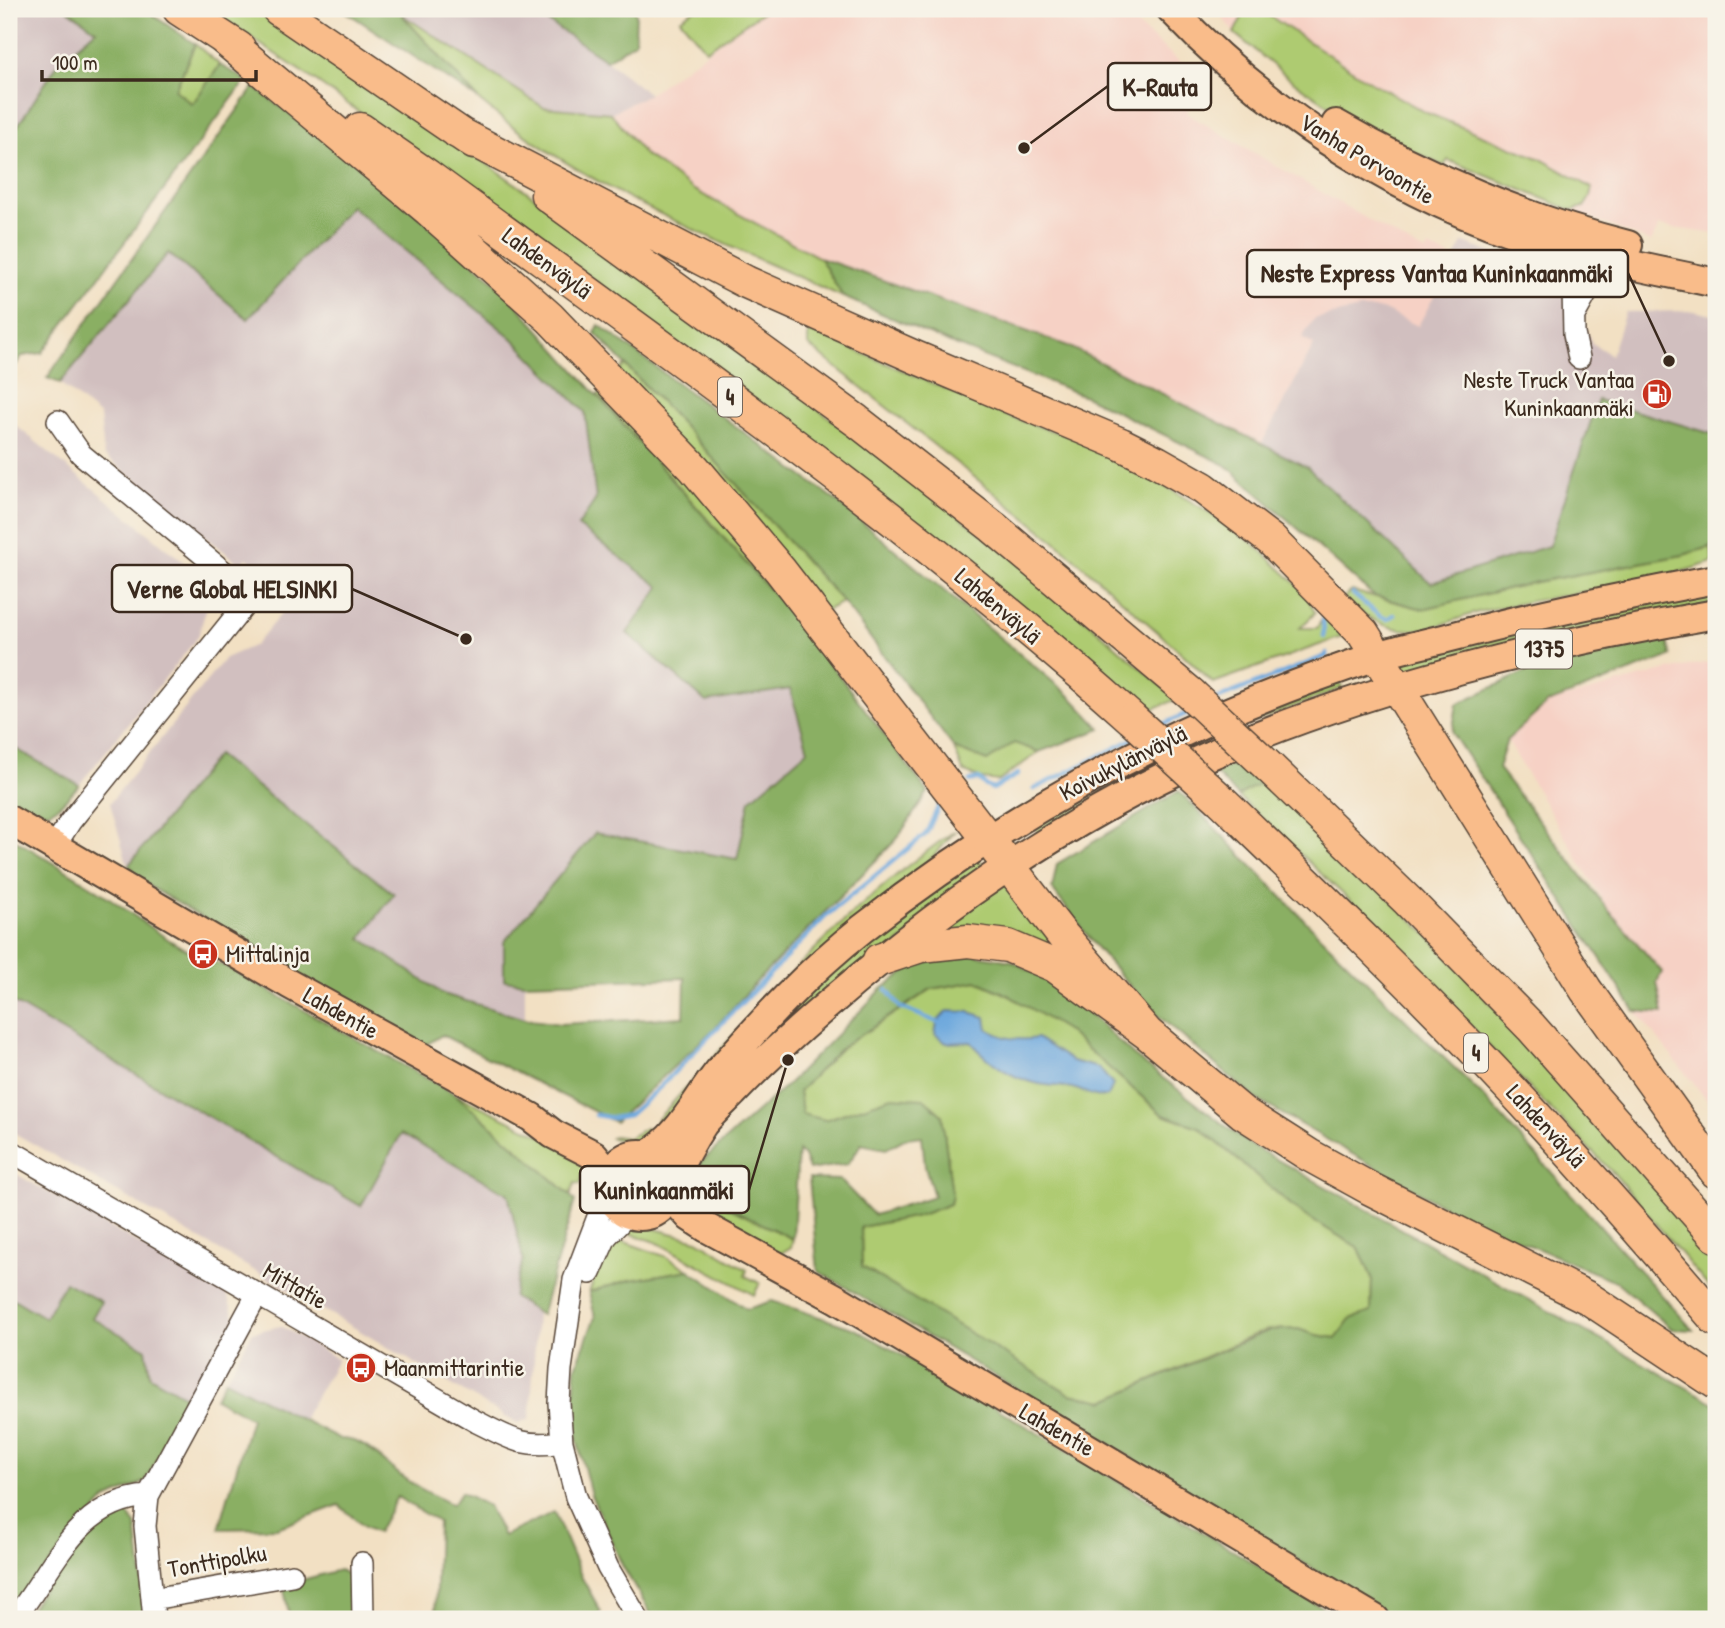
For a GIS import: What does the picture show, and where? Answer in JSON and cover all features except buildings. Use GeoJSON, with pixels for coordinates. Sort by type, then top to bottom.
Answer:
{"type":"FeatureCollection","features":[{"type":"Feature","properties":{"kind":"highway","name":"Lahdenväylä"},"geometry":{"type":"LineString","coordinates":[[179,9],[428,176],[827,469],[957,572],[1132,719],[1221,800],[1368,942],[1493,1070],[1601,1186],[1716,1320]]}},
{"type":"Feature","properties":{"kind":"highway","name":"4"},"geometry":{"type":"LineString","coordinates":[[278,9],[603,234],[857,421],[993,527],[1191,694],[1408,901],[1531,1027],[1716,1236]]}},
{"type":"Feature","properties":{"kind":"highway"},"geometry":{"type":"LineString","coordinates":[[222,37],[429,210],[550,318],[675,448],[780,570],[986,840],[1090,970],[1147,1033]]}},
{"type":"Feature","properties":{"kind":"highway"},"geometry":{"type":"LineString","coordinates":[[457,132],[746,282],[1157,462],[1203,488],[1271,540],[1363,633],[1586,989],[1716,1172]]}},
{"type":"Feature","properties":{"kind":"highway"},"geometry":{"type":"LineString","coordinates":[[879,961],[937,943],[968,941],[1008,946],[1055,966],[1147,1033],[1243,1113],[1309,1155],[1588,1298],[1716,1383]]}},
{"type":"Feature","properties":{"kind":"main road","name":"Vanha Porvoontie"},"geometry":{"type":"LineString","coordinates":[[1171,9],[1209,48],[1266,96],[1396,181],[1488,222],[1548,244],[1716,268]]}},
{"type":"Feature","properties":{"kind":"main road","name":"Vanha Porvoontie"},"geometry":{"type":"LineString","coordinates":[[1193,9],[1217,36],[1266,76],[1306,106],[1345,129],[1450,183],[1595,250],[1716,283]]}},
{"type":"Feature","properties":{"kind":"main road","name":"Koivukylänväylä"},"geometry":{"type":"LineString","coordinates":[[640,1155],[661,1147],[671,1138],[709,1083],[781,1001],[860,930],[935,874],[1076,785],[1187,729],[1377,656],[1564,609],[1716,579]]}},
{"type":"Feature","properties":{"kind":"main road","name":"Koivukylänväylä"},"geometry":{"type":"LineString","coordinates":[[670,1189],[687,1149],[704,1123],[783,1043],[879,961],[942,912],[1009,866],[1107,807],[1213,755],[1315,714],[1396,688],[1572,642],[1716,614]]}},
{"type":"Feature","properties":{"kind":"main road","name":"Lahdentie"},"geometry":{"type":"LineString","coordinates":[[9,820],[289,984],[531,1117],[553,1135],[594,1155],[610,1181]]}},
{"type":"Feature","properties":{"kind":"main road","name":"Lahdentie"},"geometry":{"type":"LineString","coordinates":[[531,1117],[558,1124],[640,1155]]}},
{"type":"Feature","properties":{"kind":"main road"},"geometry":{"type":"LineString","coordinates":[[640,1155],[662,1163],[668,1172],[670,1189],[664,1203],[656,1211],[637,1214],[620,1209],[613,1200],[610,1181],[615,1167],[623,1159],[640,1155]]}},
{"type":"Feature","properties":{"kind":"main road","name":"Lahdentie"},"geometry":{"type":"LineString","coordinates":[[670,1189],[690,1217],[736,1245],[837,1298],[1375,1619]]}},
{"type":"Feature","properties":{"kind":"main road","name":"Lahdentie"},"geometry":{"type":"LineString","coordinates":[[637,1214],[736,1245]]}},
{"type":"Feature","properties":{"kind":"street"},"geometry":{"type":"LineString","coordinates":[[1579,358],[1574,334],[1573,288],[1577,269],[1595,250]]}},
{"type":"Feature","properties":{"kind":"street"},"geometry":{"type":"LineString","coordinates":[[54,847],[70,822],[244,606],[246,594],[231,578],[81,454],[58,421]]}},
{"type":"Feature","properties":{"kind":"street","name":"Mittatie"},"geometry":{"type":"LineString","coordinates":[[9,1150],[513,1440],[537,1445],[562,1442]]}},
{"type":"Feature","properties":{"kind":"street"},"geometry":{"type":"LineString","coordinates":[[610,1181],[574,1280],[561,1369],[559,1403],[562,1442],[576,1497],[608,1569],[638,1619]]}},
{"type":"Feature","properties":{"kind":"street"},"geometry":{"type":"LineString","coordinates":[[572,1306],[606,1237],[637,1214]]}},
{"type":"Feature","properties":{"kind":"street"},"geometry":{"type":"LineString","coordinates":[[153,1609],[145,1526],[148,1496],[257,1295]]}},
{"type":"Feature","properties":{"kind":"street"},"geometry":{"type":"LineString","coordinates":[[14,1619],[28,1602],[64,1544],[85,1523],[109,1507],[132,1497],[148,1496]]}},
{"type":"Feature","properties":{"kind":"street"},"geometry":{"type":"LineString","coordinates":[[362,1563],[363,1619]]}},
{"type":"Feature","properties":{"kind":"street","name":"Tonttipolku"},"geometry":{"type":"LineString","coordinates":[[153,1609],[292,1575]]}},
{"type":"Feature","properties":{"kind":"shaded area"},"geometry":{"type":"Polygon","coordinates":[[[9,9],[67,9],[97,29],[59,62],[9,139],[9,9]]]}},
{"type":"Feature","properties":{"kind":"shaded area"},"geometry":{"type":"Polygon","coordinates":[[[412,9],[529,9],[606,60],[649,94],[611,113],[543,107],[401,14],[412,9]]]}},
{"type":"Feature","properties":{"kind":"shaded area"},"geometry":{"type":"Polygon","coordinates":[[[766,9],[1119,9],[1203,82],[1186,113],[1413,246],[1426,252],[1429,247],[1454,259],[1418,327],[1382,309],[1373,309],[1314,345],[1261,445],[1068,346],[820,258],[694,190],[644,154],[611,113],[649,94],[766,9]]]}},
{"type":"Feature","properties":{"kind":"shaded area"},"geometry":{"type":"Polygon","coordinates":[[[1216,9],[1246,9],[1234,33],[1216,9]]]}},
{"type":"Feature","properties":{"kind":"shaded area"},"geometry":{"type":"Polygon","coordinates":[[[1259,9],[1716,9],[1716,234],[1659,226],[1651,242],[1571,210],[1584,207],[1541,159],[1427,113],[1364,78],[1259,9]]]}},
{"type":"Feature","properties":{"kind":"shaded area"},"geometry":{"type":"Polygon","coordinates":[[[351,205],[512,338],[585,412],[596,499],[578,526],[660,587],[627,633],[706,702],[789,688],[808,750],[750,800],[737,859],[504,980],[525,983],[525,1019],[443,994],[361,938],[393,894],[217,755],[128,866],[110,803],[225,658],[255,645],[295,597],[247,558],[241,565],[104,455],[100,416],[60,383],[168,253],[248,319],[351,205]]]}},
{"type":"Feature","properties":{"kind":"shaded area"},"geometry":{"type":"Polygon","coordinates":[[[1463,243],[1553,274],[1593,282],[1583,323],[1592,343],[1611,355],[1625,312],[1695,311],[1716,316],[1716,435],[1598,400],[1549,546],[1431,584],[1307,467],[1261,445],[1314,345],[1302,338],[1314,319],[1360,309],[1382,309],[1418,326],[1463,243]]]}},
{"type":"Feature","properties":{"kind":"shaded area"},"geometry":{"type":"Polygon","coordinates":[[[14,424],[219,591],[206,610],[198,637],[79,785],[9,745],[9,430],[14,424]]]}},
{"type":"Feature","properties":{"kind":"shaded area"},"geometry":{"type":"Polygon","coordinates":[[[1716,661],[1716,1111],[1635,1011],[1663,1013],[1657,982],[1662,972],[1610,912],[1507,740],[1548,703],[1667,670],[1716,661]]]}},
{"type":"Feature","properties":{"kind":"shaded area"},"geometry":{"type":"Polygon","coordinates":[[[9,1000],[361,1205],[401,1134],[508,1194],[537,1315],[530,1419],[517,1423],[9,1130],[9,1000]]]}},
{"type":"Feature","properties":{"kind":"shaded area"},"geometry":{"type":"Polygon","coordinates":[[[9,1170],[227,1294],[235,1320],[190,1399],[150,1376],[146,1349],[92,1317],[100,1302],[65,1282],[46,1318],[9,1296],[9,1170]]]}},
{"type":"Feature","properties":{"kind":"shaded area"},"geometry":{"type":"Polygon","coordinates":[[[281,1326],[338,1359],[303,1419],[225,1380],[253,1332],[281,1326]]]}},
{"type":"Feature","properties":{"kind":"green space"},"geometry":{"type":"Polygon","coordinates":[[[67,9],[144,9],[195,44],[175,90],[192,104],[220,65],[246,80],[42,353],[22,356],[9,375],[9,139],[59,62],[96,30],[67,9]]]}},
{"type":"Feature","properties":{"kind":"green space"},"geometry":{"type":"Polygon","coordinates":[[[208,9],[264,9],[588,234],[1010,555],[1177,699],[1148,711],[1136,705],[567,259],[314,80],[208,9]]]}},
{"type":"Feature","properties":{"kind":"green space"},"geometry":{"type":"Polygon","coordinates":[[[342,9],[412,9],[402,15],[478,99],[342,9]]]}},
{"type":"Feature","properties":{"kind":"green space"},"geometry":{"type":"Polygon","coordinates":[[[529,9],[634,9],[635,42],[606,60],[529,9]]]}},
{"type":"Feature","properties":{"kind":"green space"},"geometry":{"type":"Polygon","coordinates":[[[695,9],[767,9],[706,50],[680,19],[695,9]]]}},
{"type":"Feature","properties":{"kind":"green space"},"geometry":{"type":"Polygon","coordinates":[[[1246,9],[1259,9],[1364,78],[1427,113],[1541,159],[1592,188],[1589,199],[1584,207],[1571,210],[1448,160],[1444,166],[1362,128],[1291,80],[1234,33],[1246,9]]]}},
{"type":"Feature","properties":{"kind":"green space"},"geometry":{"type":"Polygon","coordinates":[[[401,14],[543,107],[611,113],[644,154],[694,190],[820,258],[843,297],[654,211],[564,161],[521,133],[470,92],[401,14]]]}},
{"type":"Feature","properties":{"kind":"green space"},"geometry":{"type":"Polygon","coordinates":[[[195,44],[220,65],[193,104],[175,90],[195,44]]]}},
{"type":"Feature","properties":{"kind":"green space"},"geometry":{"type":"Polygon","coordinates":[[[254,87],[372,175],[502,288],[799,623],[928,792],[896,840],[759,979],[713,1030],[615,1122],[442,1035],[421,1048],[129,874],[132,868],[128,866],[217,755],[394,894],[361,938],[443,994],[525,1019],[560,1024],[684,1017],[685,978],[525,983],[504,980],[504,942],[595,833],[737,859],[750,800],[808,750],[790,689],[706,702],[627,633],[660,587],[578,526],[596,499],[585,412],[512,338],[351,206],[248,319],[168,253],[60,383],[47,378],[254,87]]]}},
{"type":"Feature","properties":{"kind":"green space"},"geometry":{"type":"Polygon","coordinates":[[[820,258],[1068,346],[1307,467],[1431,583],[1549,546],[1598,400],[1716,435],[1716,545],[1683,555],[1536,582],[1423,609],[1374,596],[1226,465],[1087,397],[843,297],[820,258]]]}},
{"type":"Feature","properties":{"kind":"green space"},"geometry":{"type":"Polygon","coordinates":[[[599,325],[839,503],[1070,696],[1101,729],[1039,752],[1014,743],[987,761],[954,748],[843,602],[682,424],[595,333],[599,325]]]}},
{"type":"Feature","properties":{"kind":"green space"},"geometry":{"type":"Polygon","coordinates":[[[808,332],[1013,418],[1093,444],[1202,508],[1254,544],[1306,593],[1315,613],[1300,628],[1317,628],[1328,609],[1350,634],[1213,683],[1055,541],[808,345],[808,332]]]}},
{"type":"Feature","properties":{"kind":"green space"},"geometry":{"type":"Polygon","coordinates":[[[625,365],[843,602],[799,623],[598,395],[625,365]]]}},
{"type":"Feature","properties":{"kind":"green space"},"geometry":{"type":"Polygon","coordinates":[[[1711,547],[1713,562],[1687,570],[1482,611],[1422,629],[1404,630],[1385,625],[1359,611],[1343,598],[1352,591],[1423,609],[1536,582],[1683,555],[1711,547]]]}},
{"type":"Feature","properties":{"kind":"green space"},"geometry":{"type":"Polygon","coordinates":[[[1716,589],[1716,602],[1407,675],[1402,660],[1716,589]]]}},
{"type":"Feature","properties":{"kind":"green space"},"geometry":{"type":"Polygon","coordinates":[[[1666,637],[1671,656],[1548,703],[1507,740],[1498,768],[1610,912],[1662,972],[1657,982],[1663,1013],[1635,1011],[1452,733],[1457,704],[1534,668],[1666,637]]]}},
{"type":"Feature","properties":{"kind":"green space"},"geometry":{"type":"Polygon","coordinates":[[[1339,679],[1342,688],[1249,724],[1240,717],[1339,679]]]}},
{"type":"Feature","properties":{"kind":"green space"},"geometry":{"type":"Polygon","coordinates":[[[1014,742],[1039,752],[999,781],[981,779],[963,771],[954,748],[987,761],[1014,742]]]}},
{"type":"Feature","properties":{"kind":"green space"},"geometry":{"type":"Polygon","coordinates":[[[9,745],[79,785],[48,812],[40,813],[21,807],[9,800],[9,745]]]}},
{"type":"Feature","properties":{"kind":"green space"},"geometry":{"type":"Polygon","coordinates":[[[1242,760],[1265,780],[1238,796],[1214,772],[1242,760]]]}},
{"type":"Feature","properties":{"kind":"green space"},"geometry":{"type":"Polygon","coordinates":[[[1155,761],[1161,766],[1039,835],[1035,828],[1155,761]]]}},
{"type":"Feature","properties":{"kind":"green space"},"geometry":{"type":"Polygon","coordinates":[[[1265,780],[1433,940],[1716,1250],[1716,1296],[1616,1176],[1360,910],[1238,796],[1265,780]]]}},
{"type":"Feature","properties":{"kind":"green space"},"geometry":{"type":"Polygon","coordinates":[[[1179,791],[1320,936],[1482,1095],[1693,1330],[1672,1329],[1617,1282],[1461,1216],[1256,1099],[1149,1008],[1097,948],[1052,889],[1057,864],[1179,791]]]}},
{"type":"Feature","properties":{"kind":"green space"},"geometry":{"type":"Polygon","coordinates":[[[955,831],[925,867],[670,1132],[656,1121],[761,1005],[834,930],[913,862],[955,831]]]}},
{"type":"Feature","properties":{"kind":"green space"},"geometry":{"type":"Polygon","coordinates":[[[9,836],[91,886],[190,952],[223,965],[455,1094],[570,1195],[575,1201],[541,1315],[513,1297],[523,1259],[508,1194],[401,1134],[361,1206],[9,1000],[9,836]]]}},
{"type":"Feature","properties":{"kind":"green space"},"geometry":{"type":"Polygon","coordinates":[[[977,855],[985,870],[690,1121],[813,984],[977,855]]]}},
{"type":"Feature","properties":{"kind":"green space"},"geometry":{"type":"Polygon","coordinates":[[[1009,879],[1083,974],[932,934],[1009,879]]]}},
{"type":"Feature","properties":{"kind":"green space"},"geometry":{"type":"Polygon","coordinates":[[[969,954],[1012,961],[1064,989],[1133,1055],[1249,1144],[1716,1404],[1716,1619],[1395,1619],[1088,1431],[818,1271],[809,1179],[840,1180],[874,1215],[934,1196],[925,1166],[922,1136],[906,1138],[886,1149],[861,1144],[848,1164],[809,1170],[804,1156],[798,1151],[793,1239],[701,1194],[692,1182],[702,1161],[789,1083],[883,988],[911,968],[942,957],[969,954]],[[977,981],[931,989],[841,1048],[799,1091],[802,1114],[825,1120],[892,1097],[924,1099],[942,1115],[952,1195],[950,1204],[918,1216],[861,1227],[862,1267],[1070,1394],[1104,1401],[1270,1330],[1298,1329],[1336,1338],[1350,1319],[1371,1312],[1372,1278],[1359,1248],[1302,1214],[1199,1127],[1163,1115],[1066,1030],[1008,995],[977,981]]]}},
{"type":"Feature","properties":{"kind":"green space"},"geometry":{"type":"Polygon","coordinates":[[[977,981],[1008,995],[1066,1030],[1163,1115],[1199,1127],[1302,1214],[1359,1248],[1372,1278],[1371,1312],[1350,1319],[1336,1338],[1298,1329],[1266,1330],[1104,1401],[1070,1394],[862,1267],[861,1227],[918,1216],[950,1204],[952,1195],[942,1115],[856,1109],[825,1120],[802,1115],[799,1091],[841,1048],[932,989],[977,981]]]}},
{"type":"Feature","properties":{"kind":"green space"},"geometry":{"type":"Polygon","coordinates":[[[455,1094],[588,1158],[580,1184],[575,1183],[570,1195],[455,1094]]]}},
{"type":"Feature","properties":{"kind":"green space"},"geometry":{"type":"Polygon","coordinates":[[[645,1128],[665,1137],[643,1145],[611,1138],[628,1138],[645,1128]]]}},
{"type":"Feature","properties":{"kind":"green space"},"geometry":{"type":"Polygon","coordinates":[[[692,1157],[702,1161],[695,1172],[701,1194],[793,1239],[791,1247],[781,1253],[701,1218],[685,1194],[684,1181],[692,1157]]]}},
{"type":"Feature","properties":{"kind":"green space"},"geometry":{"type":"Polygon","coordinates":[[[593,1166],[602,1183],[589,1217],[584,1209],[593,1166]]]}},
{"type":"Feature","properties":{"kind":"green space"},"geometry":{"type":"Polygon","coordinates":[[[640,1225],[697,1240],[747,1270],[745,1276],[760,1283],[754,1295],[658,1243],[623,1231],[640,1225]]]}},
{"type":"Feature","properties":{"kind":"green space"},"geometry":{"type":"Polygon","coordinates":[[[616,1239],[667,1257],[689,1270],[630,1280],[589,1292],[607,1248],[616,1239]]]}},
{"type":"Feature","properties":{"kind":"green space"},"geometry":{"type":"Polygon","coordinates":[[[689,1270],[747,1309],[772,1301],[855,1329],[988,1403],[1250,1561],[1339,1619],[654,1619],[623,1567],[591,1495],[577,1440],[574,1401],[576,1367],[595,1317],[589,1292],[630,1280],[689,1270]]]}},
{"type":"Feature","properties":{"kind":"green space"},"geometry":{"type":"Polygon","coordinates":[[[65,1282],[101,1302],[92,1318],[146,1349],[150,1376],[190,1399],[145,1482],[106,1499],[9,1611],[9,1296],[45,1318],[65,1282]]]}},
{"type":"Feature","properties":{"kind":"green space"},"geometry":{"type":"Polygon","coordinates":[[[225,1380],[340,1439],[359,1443],[408,1481],[452,1505],[461,1492],[488,1506],[503,1536],[554,1512],[582,1578],[601,1612],[589,1619],[435,1619],[438,1522],[397,1497],[377,1533],[364,1527],[339,1505],[277,1528],[219,1529],[251,1418],[215,1398],[225,1380]]]}},
{"type":"Feature","properties":{"kind":"green space"},"geometry":{"type":"Polygon","coordinates":[[[112,1512],[127,1514],[136,1524],[147,1619],[23,1619],[68,1552],[112,1512]]]}},
{"type":"Feature","properties":{"kind":"green space"},"geometry":{"type":"Polygon","coordinates":[[[339,1570],[352,1576],[357,1619],[290,1619],[283,1585],[339,1570]]]}},
{"type":"Feature","properties":{"kind":"water"},"geometry":{"type":"Polygon","coordinates":[[[947,1011],[969,1012],[986,1017],[988,1029],[1000,1035],[1018,1039],[1037,1038],[1072,1061],[1099,1068],[1113,1085],[1108,1096],[1029,1082],[1002,1069],[971,1042],[946,1043],[935,1034],[937,1022],[947,1011]]]}},
{"type":"Feature","properties":{"kind":"waterway"},"geometry":{"type":"LineString","coordinates":[[1353,594],[1381,617],[1388,619],[1394,615]]}},
{"type":"Feature","properties":{"kind":"waterway"},"geometry":{"type":"LineString","coordinates":[[1324,637],[1323,619],[1326,615]]}},
{"type":"Feature","properties":{"kind":"waterway"},"geometry":{"type":"LineString","coordinates":[[1214,700],[1326,656],[1327,653]]}},
{"type":"Feature","properties":{"kind":"waterway"},"geometry":{"type":"LineString","coordinates":[[1157,727],[1190,712]]}},
{"type":"Feature","properties":{"kind":"waterway"},"geometry":{"type":"LineString","coordinates":[[1034,789],[1137,737]]}},
{"type":"Feature","properties":{"kind":"waterway"},"geometry":{"type":"LineString","coordinates":[[970,781],[979,779],[993,789],[1018,774]]}},
{"type":"Feature","properties":{"kind":"waterway"},"geometry":{"type":"LineString","coordinates":[[596,1115],[613,1118],[629,1115],[660,1087],[827,915],[926,834],[941,801]]}},
{"type":"Feature","properties":{"kind":"waterway"},"geometry":{"type":"LineString","coordinates":[[887,990],[900,1007],[937,1022]]}},
{"type":"Feature","properties":{"kind":"place","name":"K-Rauta"},"geometry":{"type":"Point","coordinates":[1024,148]}},
{"type":"Feature","properties":{"kind":"place","name":"Neste Express Vantaa Kuninkaanmäki"},"geometry":{"type":"Point","coordinates":[1669,361]}},
{"type":"Feature","properties":{"kind":"place","name":"Neste Truck Vantaa Kuninkaanmäki"},"geometry":{"type":"Point","coordinates":[1657,394]}},
{"type":"Feature","properties":{"kind":"place","name":"Verne Global HELSINKI"},"geometry":{"type":"Point","coordinates":[466,639]}},
{"type":"Feature","properties":{"kind":"place","name":"Mittalinja"},"geometry":{"type":"Point","coordinates":[203,954]}},
{"type":"Feature","properties":{"kind":"place","name":"Kuninkaanmäki"},"geometry":{"type":"Point","coordinates":[788,1060]}},
{"type":"Feature","properties":{"kind":"place","name":"Maanmittarintie"},"geometry":{"type":"Point","coordinates":[361,1368]}}]}
